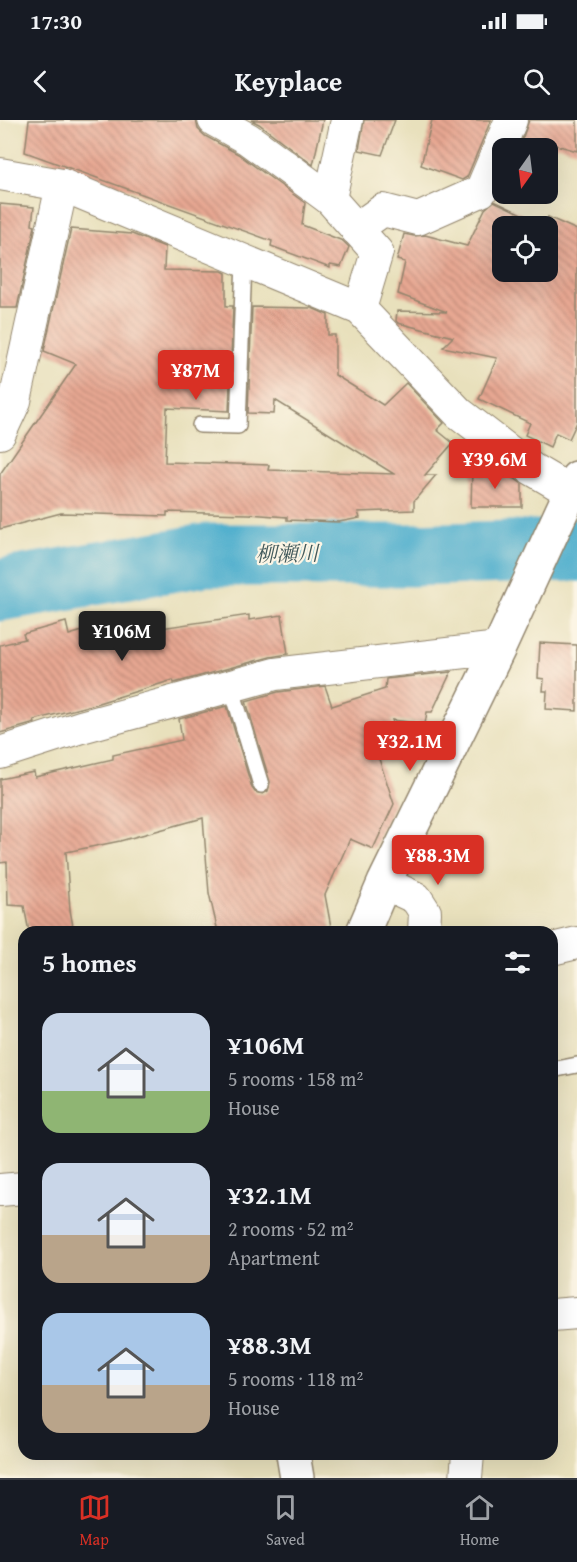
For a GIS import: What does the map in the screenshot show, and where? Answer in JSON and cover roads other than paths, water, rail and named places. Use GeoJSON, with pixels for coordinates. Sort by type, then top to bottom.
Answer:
{"type":"FeatureCollection","features":[{"type":"Feature","properties":{"kind":"street"},"geometry":{"type":"LineString","coordinates":[[214,120],[248,139],[330,199],[377,252],[360,309]]}},
{"type":"Feature","properties":{"kind":"street"},"geometry":{"type":"LineString","coordinates":[[330,199],[346,120]]}},
{"type":"Feature","properties":{"kind":"street"},"geometry":{"type":"LineString","coordinates":[[356,229],[383,210],[418,219],[481,191],[511,120]]}},
{"type":"Feature","properties":{"kind":"street"},"geometry":{"type":"LineString","coordinates":[[0,174],[62,185],[360,309],[459,412],[532,469],[573,489],[366,926]]}},
{"type":"Feature","properties":{"kind":"street"},"geometry":{"type":"LineString","coordinates":[[0,433],[15,401],[62,185]]}},
{"type":"Feature","properties":{"kind":"street"},"geometry":{"type":"LineString","coordinates":[[0,753],[81,727],[275,674],[502,641]]}},
{"type":"Feature","properties":{"kind":"street"},"geometry":{"type":"LineString","coordinates":[[384,883],[416,898],[425,912],[424,926]]}},
{"type":"Feature","properties":{"kind":"street"},"geometry":{"type":"LineString","coordinates":[[558,948],[577,943]]}},
{"type":"Feature","properties":{"kind":"street"},"geometry":{"type":"LineString","coordinates":[[0,1190],[18,1188]]}},
{"type":"Feature","properties":{"kind":"street"},"geometry":{"type":"LineString","coordinates":[[558,1315],[577,1313]]}},
{"type":"Feature","properties":{"kind":"street"},"geometry":{"type":"LineString","coordinates":[[294,1460],[297,1478]]}},
{"type":"Feature","properties":{"kind":"street"},"geometry":{"type":"LineString","coordinates":[[466,1478],[468,1460]]}},
{"type":"Feature","properties":{"kind":"lane"},"geometry":{"type":"LineString","coordinates":[[200,425],[238,426],[244,260]]}},
{"type":"Feature","properties":{"kind":"lane"},"geometry":{"type":"LineString","coordinates":[[231,686],[261,785]]}},
{"type":"Feature","properties":{"kind":"lane"},"geometry":{"type":"LineString","coordinates":[[558,1069],[577,1065]]}},
{"type":"Feature","properties":{"kind":"waterway","name":"柳瀬川"},"geometry":{"type":"LineString","coordinates":[[0,590],[205,555],[411,555],[577,550]]}}]}
